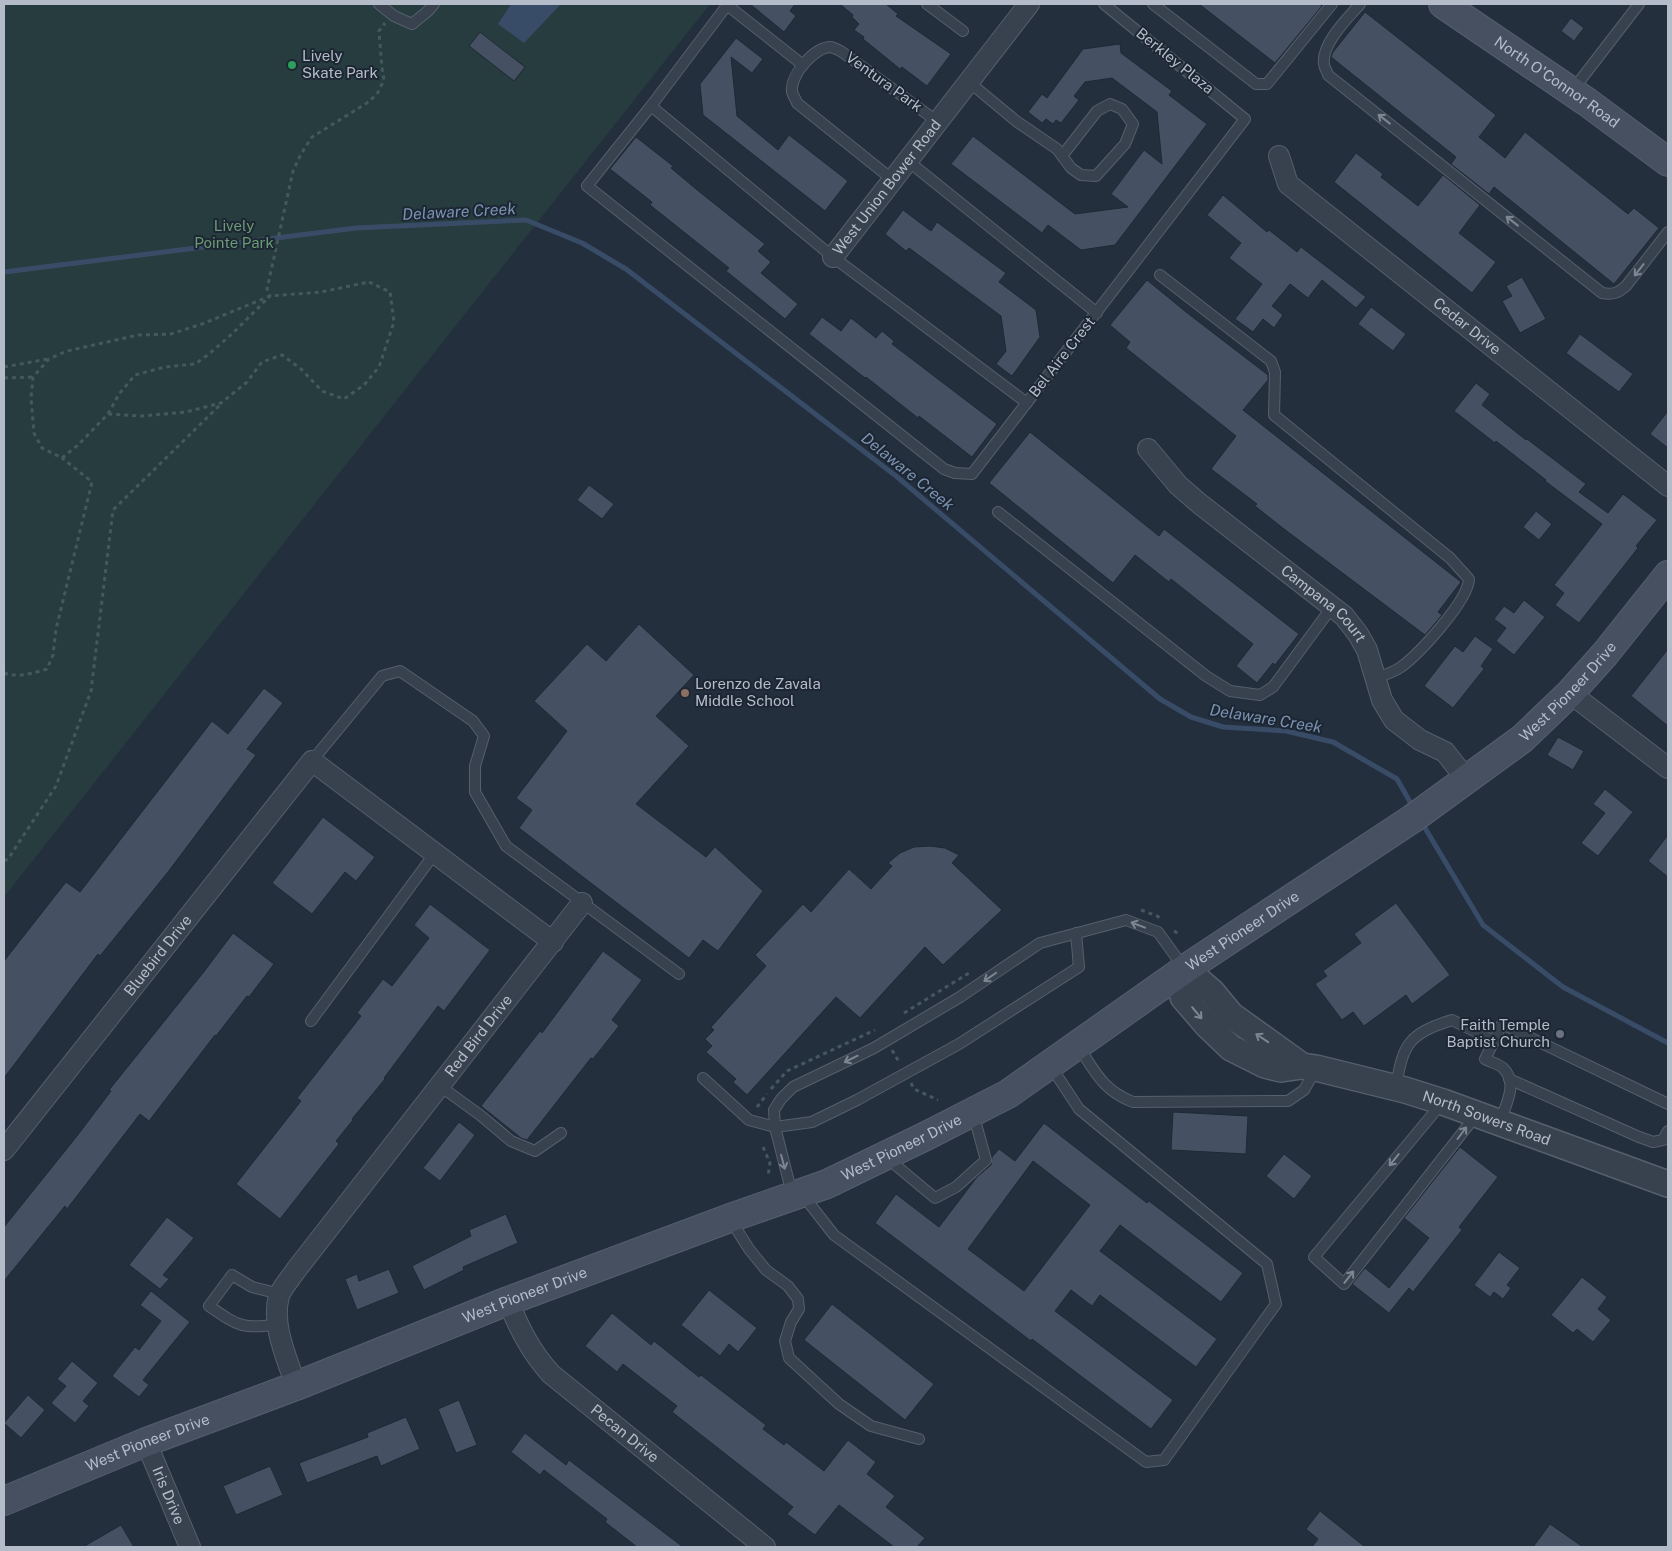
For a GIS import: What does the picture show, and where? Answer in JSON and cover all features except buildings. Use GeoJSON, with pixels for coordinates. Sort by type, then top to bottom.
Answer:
{"type":"FeatureCollection","features":[{"type":"Feature","properties":{"kind":"main road","name":"North O'Connor Road"},"geometry":{"type":"LineString","coordinates":[[1443,4],[1571,92],[1668,162]]}},
{"type":"Feature","properties":{"kind":"main road","name":"West Pioneer Drive"},"geometry":{"type":"LineString","coordinates":[[4,1501],[146,1442],[296,1386],[508,1301],[827,1184],[1008,1094],[1185,969],[1390,834],[1522,739],[1570,693],[1605,654],[1668,575]]}},
{"type":"Feature","properties":{"kind":"street","name":"West Union Bower Road"},"geometry":{"type":"LineString","coordinates":[[833,257],[1029,4]]}},
{"type":"Feature","properties":{"kind":"street","name":"Cedar Drive"},"geometry":{"type":"LineString","coordinates":[[1279,156],[1288,184],[1668,486]]}},
{"type":"Feature","properties":{"kind":"street","name":"Campana Court"},"geometry":{"type":"LineString","coordinates":[[1148,449],[1178,485],[1200,504],[1344,616],[1358,634],[1366,650],[1382,700],[1394,720],[1420,740],[1444,752],[1461,784]]}},
{"type":"Feature","properties":{"kind":"street"},"geometry":{"type":"LineString","coordinates":[[1570,693],[1668,768]]}},
{"type":"Feature","properties":{"kind":"street"},"geometry":{"type":"LineString","coordinates":[[312,761],[554,942]]}},
{"type":"Feature","properties":{"kind":"street","name":"Bluebird Drive"},"geometry":{"type":"LineString","coordinates":[[4,1150],[312,761]]}},
{"type":"Feature","properties":{"kind":"street","name":"Red Bird Drive"},"geometry":{"type":"LineString","coordinates":[[296,1386],[278,1324],[277,1312],[280,1294],[296,1270],[554,942],[582,903]]}},
{"type":"Feature","properties":{"kind":"street","name":"North Sowers Road"},"geometry":{"type":"LineString","coordinates":[[1185,969],[1212,992],[1231,1015],[1309,1067],[1396,1088],[1443,1102],[1668,1184]]}},
{"type":"Feature","properties":{"kind":"street","name":"Pecan Drive"},"geometry":{"type":"LineString","coordinates":[[508,1301],[521,1333],[551,1374],[765,1547]]}},
{"type":"Feature","properties":{"kind":"street","name":"Iris Drive"},"geometry":{"type":"LineString","coordinates":[[146,1442],[190,1547]]}},
{"type":"Feature","properties":{"kind":"lane"},"geometry":{"type":"LineString","coordinates":[[379,4],[403,21],[412,24],[434,4]]}},
{"type":"Feature","properties":{"kind":"lane"},"geometry":{"type":"LineString","coordinates":[[927,4],[963,31]]}},
{"type":"Feature","properties":{"kind":"lane","name":"Berkley Plaza"},"geometry":{"type":"LineString","coordinates":[[1104,4],[1246,119]]}},
{"type":"Feature","properties":{"kind":"lane"},"geometry":{"type":"LineString","coordinates":[[1153,4],[1256,84],[1267,84],[1332,4]]}},
{"type":"Feature","properties":{"kind":"lane"},"geometry":{"type":"LineString","coordinates":[[1360,4],[1329,43],[1324,54],[1324,65],[1328,75],[1602,293],[1611,295],[1626,286],[1668,232]]}},
{"type":"Feature","properties":{"kind":"lane"},"geometry":{"type":"LineString","coordinates":[[1571,92],[1640,4]]}},
{"type":"Feature","properties":{"kind":"lane"},"geometry":{"type":"LineString","coordinates":[[803,65],[728,5],[651,106],[586,186],[944,469],[955,473],[972,474],[1027,403]]}},
{"type":"Feature","properties":{"kind":"lane","name":"Ventura Park"},"geometry":{"type":"LineString","coordinates":[[893,180],[797,103],[792,92],[794,81],[803,65],[819,51],[831,47],[842,52],[938,122]]}},
{"type":"Feature","properties":{"kind":"lane"},"geometry":{"type":"LineString","coordinates":[[969,82],[1016,121],[1057,149],[1062,156],[1071,168],[1081,175],[1096,176],[1125,144],[1133,124],[1122,109],[1110,104],[1097,111],[1062,156]]}},
{"type":"Feature","properties":{"kind":"lane","name":"West Union Bower Road"},"geometry":{"type":"LineString","coordinates":[[651,106],[833,257]]}},
{"type":"Feature","properties":{"kind":"lane","name":"Bel Aire Crest"},"geometry":{"type":"LineString","coordinates":[[833,257],[1027,403],[1246,119]]}},
{"type":"Feature","properties":{"kind":"lane"},"geometry":{"type":"LineString","coordinates":[[908,161],[1097,313]]}},
{"type":"Feature","properties":{"kind":"lane"},"geometry":{"type":"LineString","coordinates":[[1160,275],[1271,361],[1275,372],[1274,415],[1450,558],[1469,579],[1469,586],[1463,599],[1442,626],[1412,657],[1395,671],[1376,678]]}},
{"type":"Feature","properties":{"kind":"lane"},"geometry":{"type":"LineString","coordinates":[[998,512],[1206,676],[1230,692],[1260,695],[1272,686],[1332,607]]}},
{"type":"Feature","properties":{"kind":"lane"},"geometry":{"type":"LineString","coordinates":[[312,761],[382,676],[400,671],[473,721],[484,736],[475,766],[475,792],[506,846],[679,974]]}},
{"type":"Feature","properties":{"kind":"lane"},"geometry":{"type":"LineString","coordinates":[[312,1021],[435,853]]}},
{"type":"Feature","properties":{"kind":"lane"},"geometry":{"type":"LineString","coordinates":[[1050,1064],[1079,1109],[1267,1264],[1276,1304],[1164,1460],[1146,1462],[834,1235],[797,1195],[775,1127],[774,1110],[781,1099],[793,1087],[874,1048],[952,1002],[1040,943],[1126,920],[1158,932],[1185,969]]}},
{"type":"Feature","properties":{"kind":"lane"},"geometry":{"type":"LineString","coordinates":[[703,1078],[749,1120],[775,1127],[812,1122],[857,1100],[959,1044],[1079,967],[1076,933]]}},
{"type":"Feature","properties":{"kind":"lane"},"geometry":{"type":"LineString","coordinates":[[1396,1088],[1401,1060],[1406,1046],[1419,1035],[1436,1025],[1452,1020],[1494,1041]]}},
{"type":"Feature","properties":{"kind":"lane"},"geometry":{"type":"LineString","coordinates":[[1443,1102],[1314,1257],[1344,1284],[1511,1090],[1504,1068],[1485,1059],[1502,1024],[1668,1104]]}},
{"type":"Feature","properties":{"kind":"lane"},"geometry":{"type":"LineString","coordinates":[[1077,1045],[1105,1086],[1119,1097],[1133,1102],[1288,1102],[1304,1090],[1309,1067]]}},
{"type":"Feature","properties":{"kind":"lane"},"geometry":{"type":"LineString","coordinates":[[1509,1079],[1610,1125],[1653,1142],[1663,1140],[1668,1131]]}},
{"type":"Feature","properties":{"kind":"lane"},"geometry":{"type":"LineString","coordinates":[[440,1086],[480,1115],[512,1142],[535,1151],[561,1133]]}},
{"type":"Feature","properties":{"kind":"lane"},"geometry":{"type":"LineString","coordinates":[[884,1155],[935,1198],[956,1187],[986,1160],[973,1113]]}},
{"type":"Feature","properties":{"kind":"lane"},"geometry":{"type":"LineString","coordinates":[[730,1218],[749,1249],[766,1270],[788,1286],[798,1299],[799,1309],[791,1322],[785,1342],[789,1358],[839,1404],[871,1426],[919,1439]]}},
{"type":"Feature","properties":{"kind":"lane"},"geometry":{"type":"LineString","coordinates":[[278,1324],[257,1328],[243,1326],[228,1319],[209,1306],[232,1275],[252,1287],[280,1294]]}},
{"type":"Feature","properties":{"kind":"path"},"geometry":{"type":"LineString","coordinates":[[270,296],[268,289],[293,171],[312,137],[367,104],[377,94],[384,80],[379,31],[392,14]]}},
{"type":"Feature","properties":{"kind":"path"},"geometry":{"type":"LineString","coordinates":[[4,367],[48,359],[67,351],[138,335],[171,334],[202,324],[270,296],[321,292],[369,282],[390,292],[394,322],[379,367],[364,385],[344,399],[322,391],[301,369],[282,355],[262,362],[247,382],[113,510],[91,692],[56,786],[8,859],[4,861]]}},
{"type":"Feature","properties":{"kind":"path"},"geometry":{"type":"LineString","coordinates":[[62,458],[78,445],[108,414],[119,394],[135,375],[165,366],[195,364],[221,344],[270,296]]}},
{"type":"Feature","properties":{"kind":"path"},"geometry":{"type":"LineString","coordinates":[[4,673],[12,676],[37,672],[48,668],[53,655],[56,629],[92,482],[62,458],[42,448],[34,433],[31,398],[33,377],[48,359]]}},
{"type":"Feature","properties":{"kind":"path"},"geometry":{"type":"LineString","coordinates":[[4,378],[33,377]]}},
{"type":"Feature","properties":{"kind":"path"},"geometry":{"type":"LineString","coordinates":[[108,414],[142,416],[186,412],[222,404]]}},
{"type":"Feature","properties":{"kind":"path"},"geometry":{"type":"LineString","coordinates":[[763,1148],[770,1163],[768,1176]]}},
{"type":"Feature","properties":{"kind":"green space","name":"Lively Pointe Park"},"geometry":{"type":"Polygon","coordinates":[[[4,4],[710,4],[4,897],[4,4]]]}},
{"type":"Feature","properties":{"kind":"water"},"geometry":{"type":"Polygon","coordinates":[[[511,4],[561,4],[524,43],[498,24],[511,4]]]}},
{"type":"Feature","properties":{"kind":"waterway","name":"Delaware Creek"},"geometry":{"type":"LineString","coordinates":[[4,272],[356,228],[526,220],[582,243],[626,269],[896,476],[1160,699],[1191,717],[1223,727],[1286,731],[1333,742],[1397,779],[1414,809]]}},
{"type":"Feature","properties":{"kind":"waterway","name":"Delaware Creek"},"geometry":{"type":"LineString","coordinates":[[1422,823],[1483,925],[1563,987],[1668,1043]]}},
{"type":"Feature","properties":{"kind":"place","name":"Lively Skate Park"},"geometry":{"type":"Point","coordinates":[292,65]}},
{"type":"Feature","properties":{"kind":"place","name":"Lorenzo de Zavala Middle School"},"geometry":{"type":"Point","coordinates":[685,693]}},
{"type":"Feature","properties":{"kind":"place","name":"Faith Temple Baptist Church"},"geometry":{"type":"Point","coordinates":[1560,1034]}}]}
